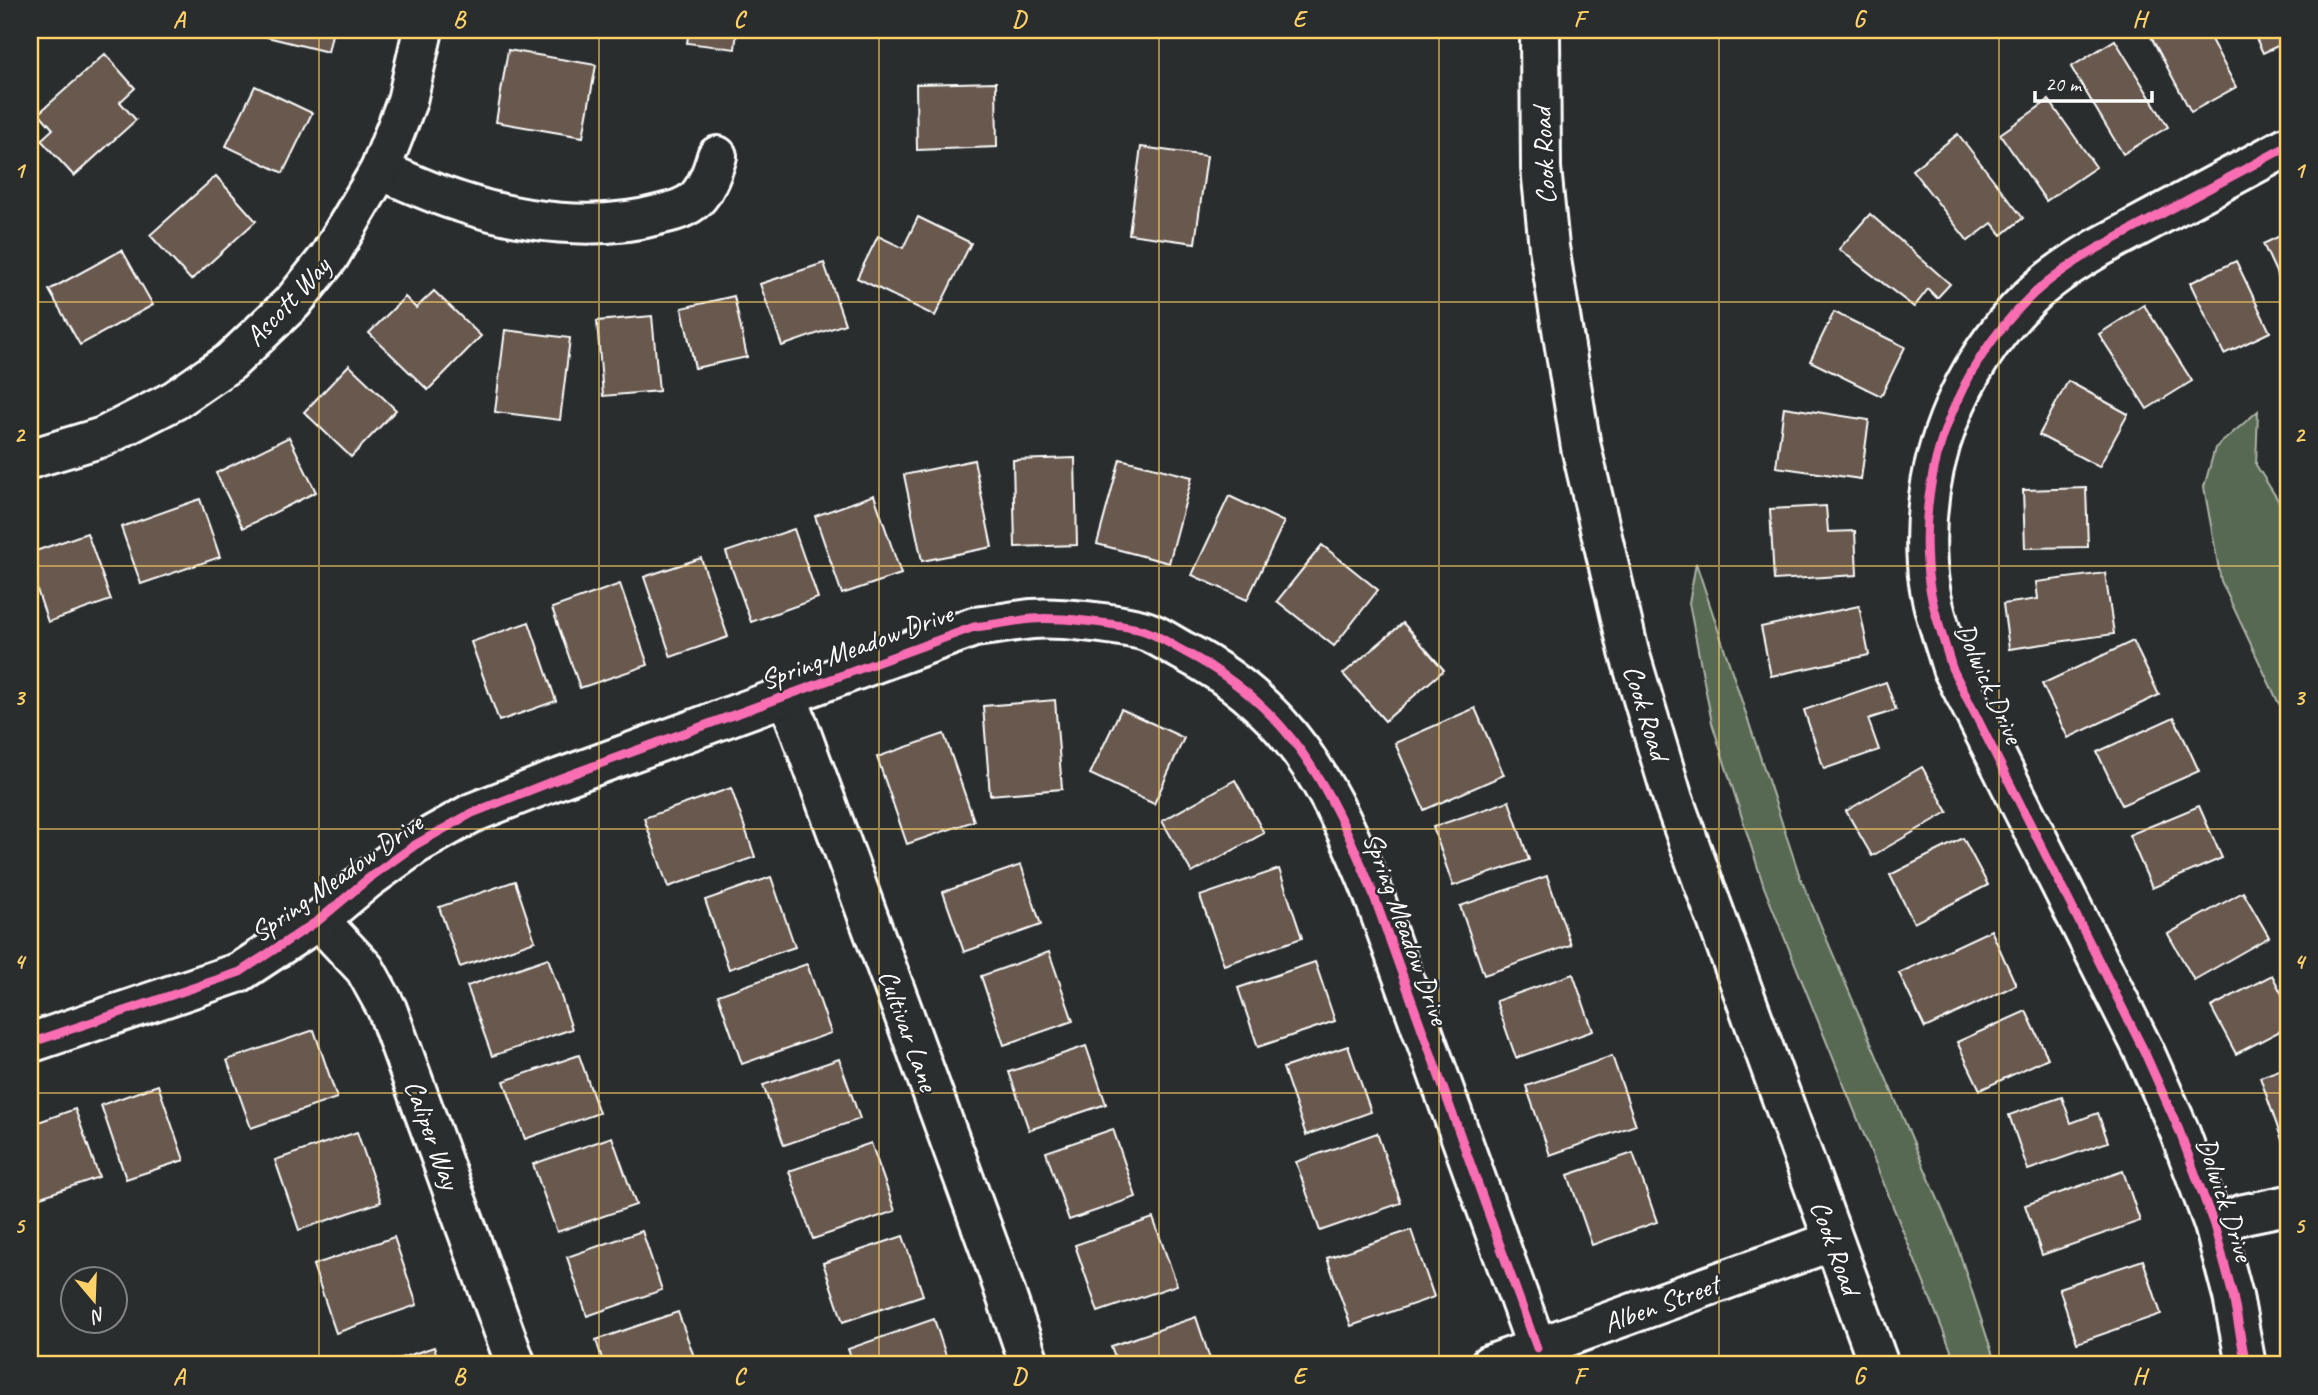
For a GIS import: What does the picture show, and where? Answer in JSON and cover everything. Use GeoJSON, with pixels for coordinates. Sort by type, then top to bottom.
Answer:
{"type":"FeatureCollection","features":[{"type":"Feature","properties":{"kind":"street","name":"Ascott Way"},"geometry":{"type":"LineString","coordinates":[[30,459],[103,437],[175,400],[230,362],[293,302],[329,257],[380,170],[407,101],[423,30]]}},
{"type":"Feature","properties":{"kind":"street","name":"Cook Road"},"geometry":{"type":"LineString","coordinates":[[1540,30],[1541,168],[1551,260],[1581,447],[1629,652],[1673,799],[1880,1365]]}},
{"type":"Feature","properties":{"kind":"street","name":"Dolwick Drive"},"geometry":{"type":"LineString","coordinates":[[2246,1365],[2233,1296],[2214,1225],[2179,1130],[2144,1051],[1952,668],[1933,605],[1927,564],[1927,504],[1933,468],[1951,410],[1977,361],[2030,296],[2070,265],[2098,248],[2288,146]]}},
{"type":"Feature","properties":{"kind":"street"},"geometry":{"type":"LineString","coordinates":[[380,170],[460,202],[523,218],[569,223],[636,221],[682,209],[698,197],[711,175],[717,156]]}},
{"type":"Feature","properties":{"kind":"street","name":"Spring Meadow Drive"},"geometry":{"type":"LineString","coordinates":[[30,1043],[240,972],[319,920],[369,878],[415,845],[472,813],[561,778],[974,627],[1034,619],[1095,622],[1141,629],[1197,659],[1240,687],[1286,731],[1314,768],[1344,822],[1371,888],[1537,1348]]}},
{"type":"Feature","properties":{"kind":"street","name":"Cultivar Lane"},"geometry":{"type":"LineString","coordinates":[[787,695],[1030,1365]]}},
{"type":"Feature","properties":{"kind":"street","name":"Caliper Way"},"geometry":{"type":"LineString","coordinates":[[319,920],[365,969],[387,1009],[516,1365]]}},
{"type":"Feature","properties":{"kind":"street"},"geometry":{"type":"LineString","coordinates":[[2214,1225],[2244,1214],[2288,1205]]}},
{"type":"Feature","properties":{"kind":"street","name":"Alben Street"},"geometry":{"type":"LineString","coordinates":[[1489,1365],[1833,1241]]}},
{"type":"Feature","properties":{"kind":"green space"},"geometry":{"type":"Polygon","coordinates":[[[2258,411],[2256,465],[2288,516],[2288,716],[2278,702],[2221,581],[2204,487],[2215,448],[2258,411]]]}},
{"type":"Feature","properties":{"kind":"green space"},"geometry":{"type":"Polygon","coordinates":[[[1696,563],[1800,877],[1955,1239],[1996,1365],[1957,1365],[1764,887],[1712,723],[1689,603],[1696,563]]]}},
{"type":"Feature","properties":{"kind":"building"},"geometry":{"type":"Polygon","coordinates":[[[269,30],[333,30],[328,52],[267,37],[269,30]]]}},
{"type":"Feature","properties":{"kind":"building"},"geometry":{"type":"Polygon","coordinates":[[[689,30],[737,30],[735,49],[687,43],[689,30]]]}},
{"type":"Feature","properties":{"kind":"building"},"geometry":{"type":"Polygon","coordinates":[[[2161,30],[2206,30],[2236,87],[2191,112],[2150,35],[2161,30]]]}},
{"type":"Feature","properties":{"kind":"building"},"geometry":{"type":"Polygon","coordinates":[[[2252,30],[2288,30],[2288,41],[2263,53],[2252,30]]]}},
{"type":"Feature","properties":{"kind":"building"},"geometry":{"type":"Polygon","coordinates":[[[2115,40],[2168,127],[2123,154],[2071,67],[2115,40]]]}},
{"type":"Feature","properties":{"kind":"building"},"geometry":{"type":"Polygon","coordinates":[[[508,50],[596,65],[583,137],[496,122],[508,50]]]}},
{"type":"Feature","properties":{"kind":"building"},"geometry":{"type":"Polygon","coordinates":[[[105,54],[135,88],[120,102],[136,120],[74,176],[41,140],[53,129],[39,113],[105,54]]]}},
{"type":"Feature","properties":{"kind":"building"},"geometry":{"type":"Polygon","coordinates":[[[996,82],[997,147],[917,150],[916,84],[996,82]]]}},
{"type":"Feature","properties":{"kind":"building"},"geometry":{"type":"Polygon","coordinates":[[[255,86],[312,113],[283,173],[226,146],[255,86]]]}},
{"type":"Feature","properties":{"kind":"building"},"geometry":{"type":"Polygon","coordinates":[[[2049,100],[2096,167],[2046,201],[2000,134],[2049,100]]]}},
{"type":"Feature","properties":{"kind":"building"},"geometry":{"type":"Polygon","coordinates":[[[1958,134],[2023,218],[2002,235],[1992,223],[1968,241],[1912,170],[1958,134]]]}},
{"type":"Feature","properties":{"kind":"building"},"geometry":{"type":"Polygon","coordinates":[[[1141,147],[1207,156],[1195,243],[1129,234],[1141,147]]]}},
{"type":"Feature","properties":{"kind":"building"},"geometry":{"type":"Polygon","coordinates":[[[216,176],[256,221],[191,280],[150,235],[216,176]]]}},
{"type":"Feature","properties":{"kind":"building"},"geometry":{"type":"Polygon","coordinates":[[[1870,214],[1950,284],[1937,298],[1928,289],[1914,307],[1839,249],[1870,214]]]}},
{"type":"Feature","properties":{"kind":"building"},"geometry":{"type":"Polygon","coordinates":[[[918,217],[971,243],[935,316],[857,278],[878,236],[903,248],[918,217]]]}},
{"type":"Feature","properties":{"kind":"building"},"geometry":{"type":"Polygon","coordinates":[[[2288,232],[2288,298],[2263,244],[2288,232]]]}},
{"type":"Feature","properties":{"kind":"building"},"geometry":{"type":"Polygon","coordinates":[[[122,250],[153,305],[80,345],[49,290],[122,250]]]}},
{"type":"Feature","properties":{"kind":"building"},"geometry":{"type":"Polygon","coordinates":[[[2236,261],[2270,332],[2224,354],[2190,283],[2236,261]]]}},
{"type":"Feature","properties":{"kind":"building"},"geometry":{"type":"Polygon","coordinates":[[[824,263],[845,324],[782,346],[760,284],[824,263]]]}},
{"type":"Feature","properties":{"kind":"building"},"geometry":{"type":"Polygon","coordinates":[[[434,291],[481,336],[428,390],[369,333],[405,297],[416,308],[434,291]]]}},
{"type":"Feature","properties":{"kind":"building"},"geometry":{"type":"Polygon","coordinates":[[[734,296],[747,357],[695,368],[682,308],[734,296]]]}},
{"type":"Feature","properties":{"kind":"building"},"geometry":{"type":"Polygon","coordinates":[[[2144,305],[2192,381],[2147,409],[2099,334],[2144,305]]]}},
{"type":"Feature","properties":{"kind":"building"},"geometry":{"type":"Polygon","coordinates":[[[1834,312],[1905,347],[1881,396],[1810,361],[1834,312]]]}},
{"type":"Feature","properties":{"kind":"building"},"geometry":{"type":"Polygon","coordinates":[[[652,316],[659,391],[603,396],[597,321],[652,316]]]}},
{"type":"Feature","properties":{"kind":"building"},"geometry":{"type":"Polygon","coordinates":[[[505,330],[570,338],[560,420],[495,412],[505,330]]]}},
{"type":"Feature","properties":{"kind":"building"},"geometry":{"type":"Polygon","coordinates":[[[349,365],[396,410],[351,457],[304,412],[349,365]]]}},
{"type":"Feature","properties":{"kind":"building"},"geometry":{"type":"Polygon","coordinates":[[[2068,381],[2128,414],[2099,467],[2039,435],[2068,381]]]}},
{"type":"Feature","properties":{"kind":"building"},"geometry":{"type":"Polygon","coordinates":[[[1784,407],[1869,420],[1861,479],[1776,467],[1784,407]]]}},
{"type":"Feature","properties":{"kind":"building"},"geometry":{"type":"Polygon","coordinates":[[[289,437],[316,492],[243,528],[216,473],[289,437]]]}},
{"type":"Feature","properties":{"kind":"building"},"geometry":{"type":"Polygon","coordinates":[[[1075,458],[1077,545],[1015,547],[1013,460],[1075,458]]]}},
{"type":"Feature","properties":{"kind":"building"},"geometry":{"type":"Polygon","coordinates":[[[1120,459],[1192,477],[1169,563],[1097,544],[1120,459]]]}},
{"type":"Feature","properties":{"kind":"building"},"geometry":{"type":"Polygon","coordinates":[[[974,460],[992,547],[922,561],[904,475],[974,460]]]}},
{"type":"Feature","properties":{"kind":"building"},"geometry":{"type":"Polygon","coordinates":[[[2086,488],[2088,547],[2025,548],[2023,490],[2086,488]]]}},
{"type":"Feature","properties":{"kind":"building"},"geometry":{"type":"Polygon","coordinates":[[[874,495],[901,574],[842,594],[815,516],[874,495]]]}},
{"type":"Feature","properties":{"kind":"building"},"geometry":{"type":"Polygon","coordinates":[[[1229,496],[1284,522],[1247,600],[1192,575],[1229,496]]]}},
{"type":"Feature","properties":{"kind":"building"},"geometry":{"type":"Polygon","coordinates":[[[200,499],[220,557],[141,584],[121,527],[200,499]]]}},
{"type":"Feature","properties":{"kind":"building"},"geometry":{"type":"Polygon","coordinates":[[[1826,506],[1828,532],[1855,531],[1857,575],[1774,580],[1770,509],[1826,506]]]}},
{"type":"Feature","properties":{"kind":"building"},"geometry":{"type":"Polygon","coordinates":[[[794,529],[818,598],[751,622],[726,552],[794,529]]]}},
{"type":"Feature","properties":{"kind":"building"},"geometry":{"type":"Polygon","coordinates":[[[87,533],[111,600],[48,622],[30,569],[30,553],[87,533]]]}},
{"type":"Feature","properties":{"kind":"building"},"geometry":{"type":"Polygon","coordinates":[[[1322,545],[1378,590],[1334,646],[1277,601],[1322,545]]]}},
{"type":"Feature","properties":{"kind":"building"},"geometry":{"type":"Polygon","coordinates":[[[701,558],[728,637],[671,657],[644,577],[701,558]]]}},
{"type":"Feature","properties":{"kind":"building"},"geometry":{"type":"Polygon","coordinates":[[[2105,573],[2114,634],[2009,649],[2003,604],[2038,599],[2036,582],[2105,573]]]}},
{"type":"Feature","properties":{"kind":"building"},"geometry":{"type":"Polygon","coordinates":[[[620,584],[648,665],[580,688],[552,608],[620,584]]]}},
{"type":"Feature","properties":{"kind":"building"},"geometry":{"type":"Polygon","coordinates":[[[1859,606],[1869,655],[1771,676],[1761,627],[1859,606]]]}},
{"type":"Feature","properties":{"kind":"building"},"geometry":{"type":"Polygon","coordinates":[[[529,622],[556,701],[499,721],[471,642],[529,622]]]}},
{"type":"Feature","properties":{"kind":"building"},"geometry":{"type":"Polygon","coordinates":[[[1403,623],[1444,670],[1385,721],[1343,674],[1403,623]]]}},
{"type":"Feature","properties":{"kind":"building"},"geometry":{"type":"Polygon","coordinates":[[[2133,641],[2159,695],[2068,738],[2042,684],[2133,641]]]}},
{"type":"Feature","properties":{"kind":"building"},"geometry":{"type":"Polygon","coordinates":[[[1886,682],[1896,710],[1868,719],[1879,750],[1824,769],[1804,710],[1886,682]]]}},
{"type":"Feature","properties":{"kind":"building"},"geometry":{"type":"Polygon","coordinates":[[[1055,700],[1062,789],[990,795],[983,706],[1055,700]]]}},
{"type":"Feature","properties":{"kind":"building"},"geometry":{"type":"Polygon","coordinates":[[[1475,708],[1504,775],[1424,810],[1395,743],[1475,708]]]}},
{"type":"Feature","properties":{"kind":"building"},"geometry":{"type":"Polygon","coordinates":[[[1121,709],[1184,738],[1154,804],[1090,774],[1121,709]]]}},
{"type":"Feature","properties":{"kind":"building"},"geometry":{"type":"Polygon","coordinates":[[[2174,717],[2199,771],[2122,805],[2097,752],[2174,717]]]}},
{"type":"Feature","properties":{"kind":"building"},"geometry":{"type":"Polygon","coordinates":[[[944,734],[974,821],[907,844],[877,757],[944,734]]]}},
{"type":"Feature","properties":{"kind":"building"},"geometry":{"type":"Polygon","coordinates":[[[1922,767],[1948,812],[1872,856],[1846,811],[1922,767]]]}},
{"type":"Feature","properties":{"kind":"building"},"geometry":{"type":"Polygon","coordinates":[[[1235,780],[1264,833],[1192,873],[1162,821],[1235,780]]]}},
{"type":"Feature","properties":{"kind":"building"},"geometry":{"type":"Polygon","coordinates":[[[731,788],[755,857],[668,887],[644,818],[731,788]]]}},
{"type":"Feature","properties":{"kind":"building"},"geometry":{"type":"Polygon","coordinates":[[[1509,801],[1529,860],[1453,886],[1433,827],[1509,801]]]}},
{"type":"Feature","properties":{"kind":"building"},"geometry":{"type":"Polygon","coordinates":[[[2199,806],[2222,858],[2152,888],[2129,835],[2199,806]]]}},
{"type":"Feature","properties":{"kind":"building"},"geometry":{"type":"Polygon","coordinates":[[[1963,838],[1988,885],[1914,923],[1890,875],[1963,838]]]}},
{"type":"Feature","properties":{"kind":"building"},"geometry":{"type":"Polygon","coordinates":[[[1021,865],[1041,925],[964,952],[943,892],[1021,865]]]}},
{"type":"Feature","properties":{"kind":"building"},"geometry":{"type":"Polygon","coordinates":[[[1279,869],[1302,938],[1224,965],[1200,896],[1279,869]]]}},
{"type":"Feature","properties":{"kind":"building"},"geometry":{"type":"Polygon","coordinates":[[[1547,876],[1571,945],[1484,975],[1460,906],[1547,876]]]}},
{"type":"Feature","properties":{"kind":"building"},"geometry":{"type":"Polygon","coordinates":[[[771,877],[795,947],[729,969],[705,900],[771,877]]]}},
{"type":"Feature","properties":{"kind":"building"},"geometry":{"type":"Polygon","coordinates":[[[515,881],[535,941],[460,967],[439,907],[515,881]]]}},
{"type":"Feature","properties":{"kind":"building"},"geometry":{"type":"Polygon","coordinates":[[[2243,892],[2269,937],[2194,980],[2168,934],[2243,892]]]}},
{"type":"Feature","properties":{"kind":"building"},"geometry":{"type":"Polygon","coordinates":[[[1991,930],[2016,985],[1925,1028],[1899,973],[1991,930]]]}},
{"type":"Feature","properties":{"kind":"building"},"geometry":{"type":"Polygon","coordinates":[[[1049,952],[1073,1021],[1004,1045],[981,976],[1049,952]]]}},
{"type":"Feature","properties":{"kind":"building"},"geometry":{"type":"Polygon","coordinates":[[[548,958],[572,1029],[492,1056],[467,986],[548,958]]]}},
{"type":"Feature","properties":{"kind":"building"},"geometry":{"type":"Polygon","coordinates":[[[1315,962],[1335,1021],[1258,1047],[1238,988],[1315,962]]]}},
{"type":"Feature","properties":{"kind":"building"},"geometry":{"type":"Polygon","coordinates":[[[807,964],[831,1033],[742,1064],[718,995],[807,964]]]}},
{"type":"Feature","properties":{"kind":"building"},"geometry":{"type":"Polygon","coordinates":[[[1573,974],[1593,1031],[1516,1058],[1496,1001],[1573,974]]]}},
{"type":"Feature","properties":{"kind":"building"},"geometry":{"type":"Polygon","coordinates":[[[2272,975],[2288,1006],[2288,1027],[2236,1054],[2211,1007],[2272,975]]]}},
{"type":"Feature","properties":{"kind":"building"},"geometry":{"type":"Polygon","coordinates":[[[2026,1011],[2048,1058],[1980,1090],[1957,1042],[2026,1011]]]}},
{"type":"Feature","properties":{"kind":"building"},"geometry":{"type":"Polygon","coordinates":[[[314,1030],[337,1098],[251,1128],[227,1060],[314,1030]]]}},
{"type":"Feature","properties":{"kind":"building"},"geometry":{"type":"Polygon","coordinates":[[[1086,1046],[1106,1104],[1029,1130],[1009,1072],[1086,1046]]]}},
{"type":"Feature","properties":{"kind":"building"},"geometry":{"type":"Polygon","coordinates":[[[1348,1046],[1371,1112],[1306,1135],[1283,1068],[1348,1046]]]}},
{"type":"Feature","properties":{"kind":"building"},"geometry":{"type":"Polygon","coordinates":[[[579,1055],[599,1113],[525,1139],[504,1081],[579,1055]]]}},
{"type":"Feature","properties":{"kind":"building"},"geometry":{"type":"Polygon","coordinates":[[[1612,1056],[1636,1125],[1550,1155],[1526,1086],[1612,1056]]]}},
{"type":"Feature","properties":{"kind":"building"},"geometry":{"type":"Polygon","coordinates":[[[839,1059],[860,1119],[784,1145],[763,1085],[839,1059]]]}},
{"type":"Feature","properties":{"kind":"building"},"geometry":{"type":"Polygon","coordinates":[[[2288,1067],[2288,1138],[2282,1140],[2260,1077],[2288,1067]]]}},
{"type":"Feature","properties":{"kind":"building"},"geometry":{"type":"Polygon","coordinates":[[[158,1085],[184,1160],[126,1179],[101,1105],[158,1085]]]}},
{"type":"Feature","properties":{"kind":"building"},"geometry":{"type":"Polygon","coordinates":[[[2062,1097],[2071,1123],[2098,1113],[2108,1142],[2028,1170],[2009,1115],[2062,1097]]]}},
{"type":"Feature","properties":{"kind":"building"},"geometry":{"type":"Polygon","coordinates":[[[75,1109],[99,1177],[32,1200],[30,1125],[75,1109]]]}},
{"type":"Feature","properties":{"kind":"building"},"geometry":{"type":"Polygon","coordinates":[[[1113,1129],[1136,1197],[1069,1220],[1046,1152],[1113,1129]]]}},
{"type":"Feature","properties":{"kind":"building"},"geometry":{"type":"Polygon","coordinates":[[[357,1132],[381,1202],[299,1230],[275,1160],[357,1132]]]}},
{"type":"Feature","properties":{"kind":"building"},"geometry":{"type":"Polygon","coordinates":[[[1377,1133],[1401,1203],[1320,1231],[1296,1162],[1377,1133]]]}},
{"type":"Feature","properties":{"kind":"building"},"geometry":{"type":"Polygon","coordinates":[[[612,1137],[636,1205],[557,1232],[533,1164],[612,1137]]]}},
{"type":"Feature","properties":{"kind":"building"},"geometry":{"type":"Polygon","coordinates":[[[871,1143],[895,1211],[813,1239],[789,1171],[871,1143]]]}},
{"type":"Feature","properties":{"kind":"building"},"geometry":{"type":"Polygon","coordinates":[[[1633,1153],[1657,1222],[1592,1245],[1568,1175],[1633,1153]]]}},
{"type":"Feature","properties":{"kind":"building"},"geometry":{"type":"Polygon","coordinates":[[[2123,1171],[2140,1221],[2042,1255],[2025,1205],[2123,1171]]]}},
{"type":"Feature","properties":{"kind":"building"},"geometry":{"type":"Polygon","coordinates":[[[1153,1218],[1177,1285],[1098,1312],[1075,1245],[1153,1218]]]}},
{"type":"Feature","properties":{"kind":"building"},"geometry":{"type":"Polygon","coordinates":[[[1411,1230],[1434,1297],[1351,1326],[1327,1258],[1411,1230]]]}},
{"type":"Feature","properties":{"kind":"building"},"geometry":{"type":"Polygon","coordinates":[[[642,1231],[662,1290],[587,1316],[567,1257],[642,1231]]]}},
{"type":"Feature","properties":{"kind":"building"},"geometry":{"type":"Polygon","coordinates":[[[903,1236],[923,1295],[843,1322],[823,1263],[903,1236]]]}},
{"type":"Feature","properties":{"kind":"building"},"geometry":{"type":"Polygon","coordinates":[[[394,1237],[417,1305],[336,1333],[313,1265],[394,1237]]]}},
{"type":"Feature","properties":{"kind":"building"},"geometry":{"type":"Polygon","coordinates":[[[2143,1260],[2161,1314],[2077,1343],[2059,1288],[2143,1260]]]}},
{"type":"Feature","properties":{"kind":"building"},"geometry":{"type":"Polygon","coordinates":[[[678,1312],[697,1365],[604,1365],[596,1340],[678,1312]]]}},
{"type":"Feature","properties":{"kind":"building"},"geometry":{"type":"Polygon","coordinates":[[[1196,1317],[1212,1365],[1118,1365],[1111,1346],[1196,1317]]]}},
{"type":"Feature","properties":{"kind":"building"},"geometry":{"type":"Polygon","coordinates":[[[934,1319],[949,1365],[854,1365],[848,1349],[934,1319]]]}},
{"type":"Feature","properties":{"kind":"building"},"geometry":{"type":"Polygon","coordinates":[[[434,1347],[440,1365],[380,1365],[434,1347]]]}},
{"type":"Feature","properties":{"kind":"building"},"geometry":{"type":"Polygon","coordinates":[[[2164,1355],[2168,1365],[2134,1365],[2164,1355]]]}},
{"type":"Feature","properties":{"kind":"cycle path"},"geometry":{"type":"LineString","coordinates":[[2246,1365],[2233,1296],[2214,1225],[2179,1130],[2144,1051],[1952,668],[1930,591],[1926,527],[1937,455],[1949,420],[1982,355],[2004,325],[2029,298],[2062,271],[2098,248],[2288,146]]}},
{"type":"Feature","properties":{"kind":"cycle path"},"geometry":{"type":"LineString","coordinates":[[30,1043],[240,972],[319,920],[369,878],[415,845],[472,813],[561,778],[974,627],[1044,619],[1085,621],[1138,629],[1156,636],[1221,673],[1252,697],[1278,723],[1321,782],[1339,815],[1371,888],[1537,1348]]}}]}
